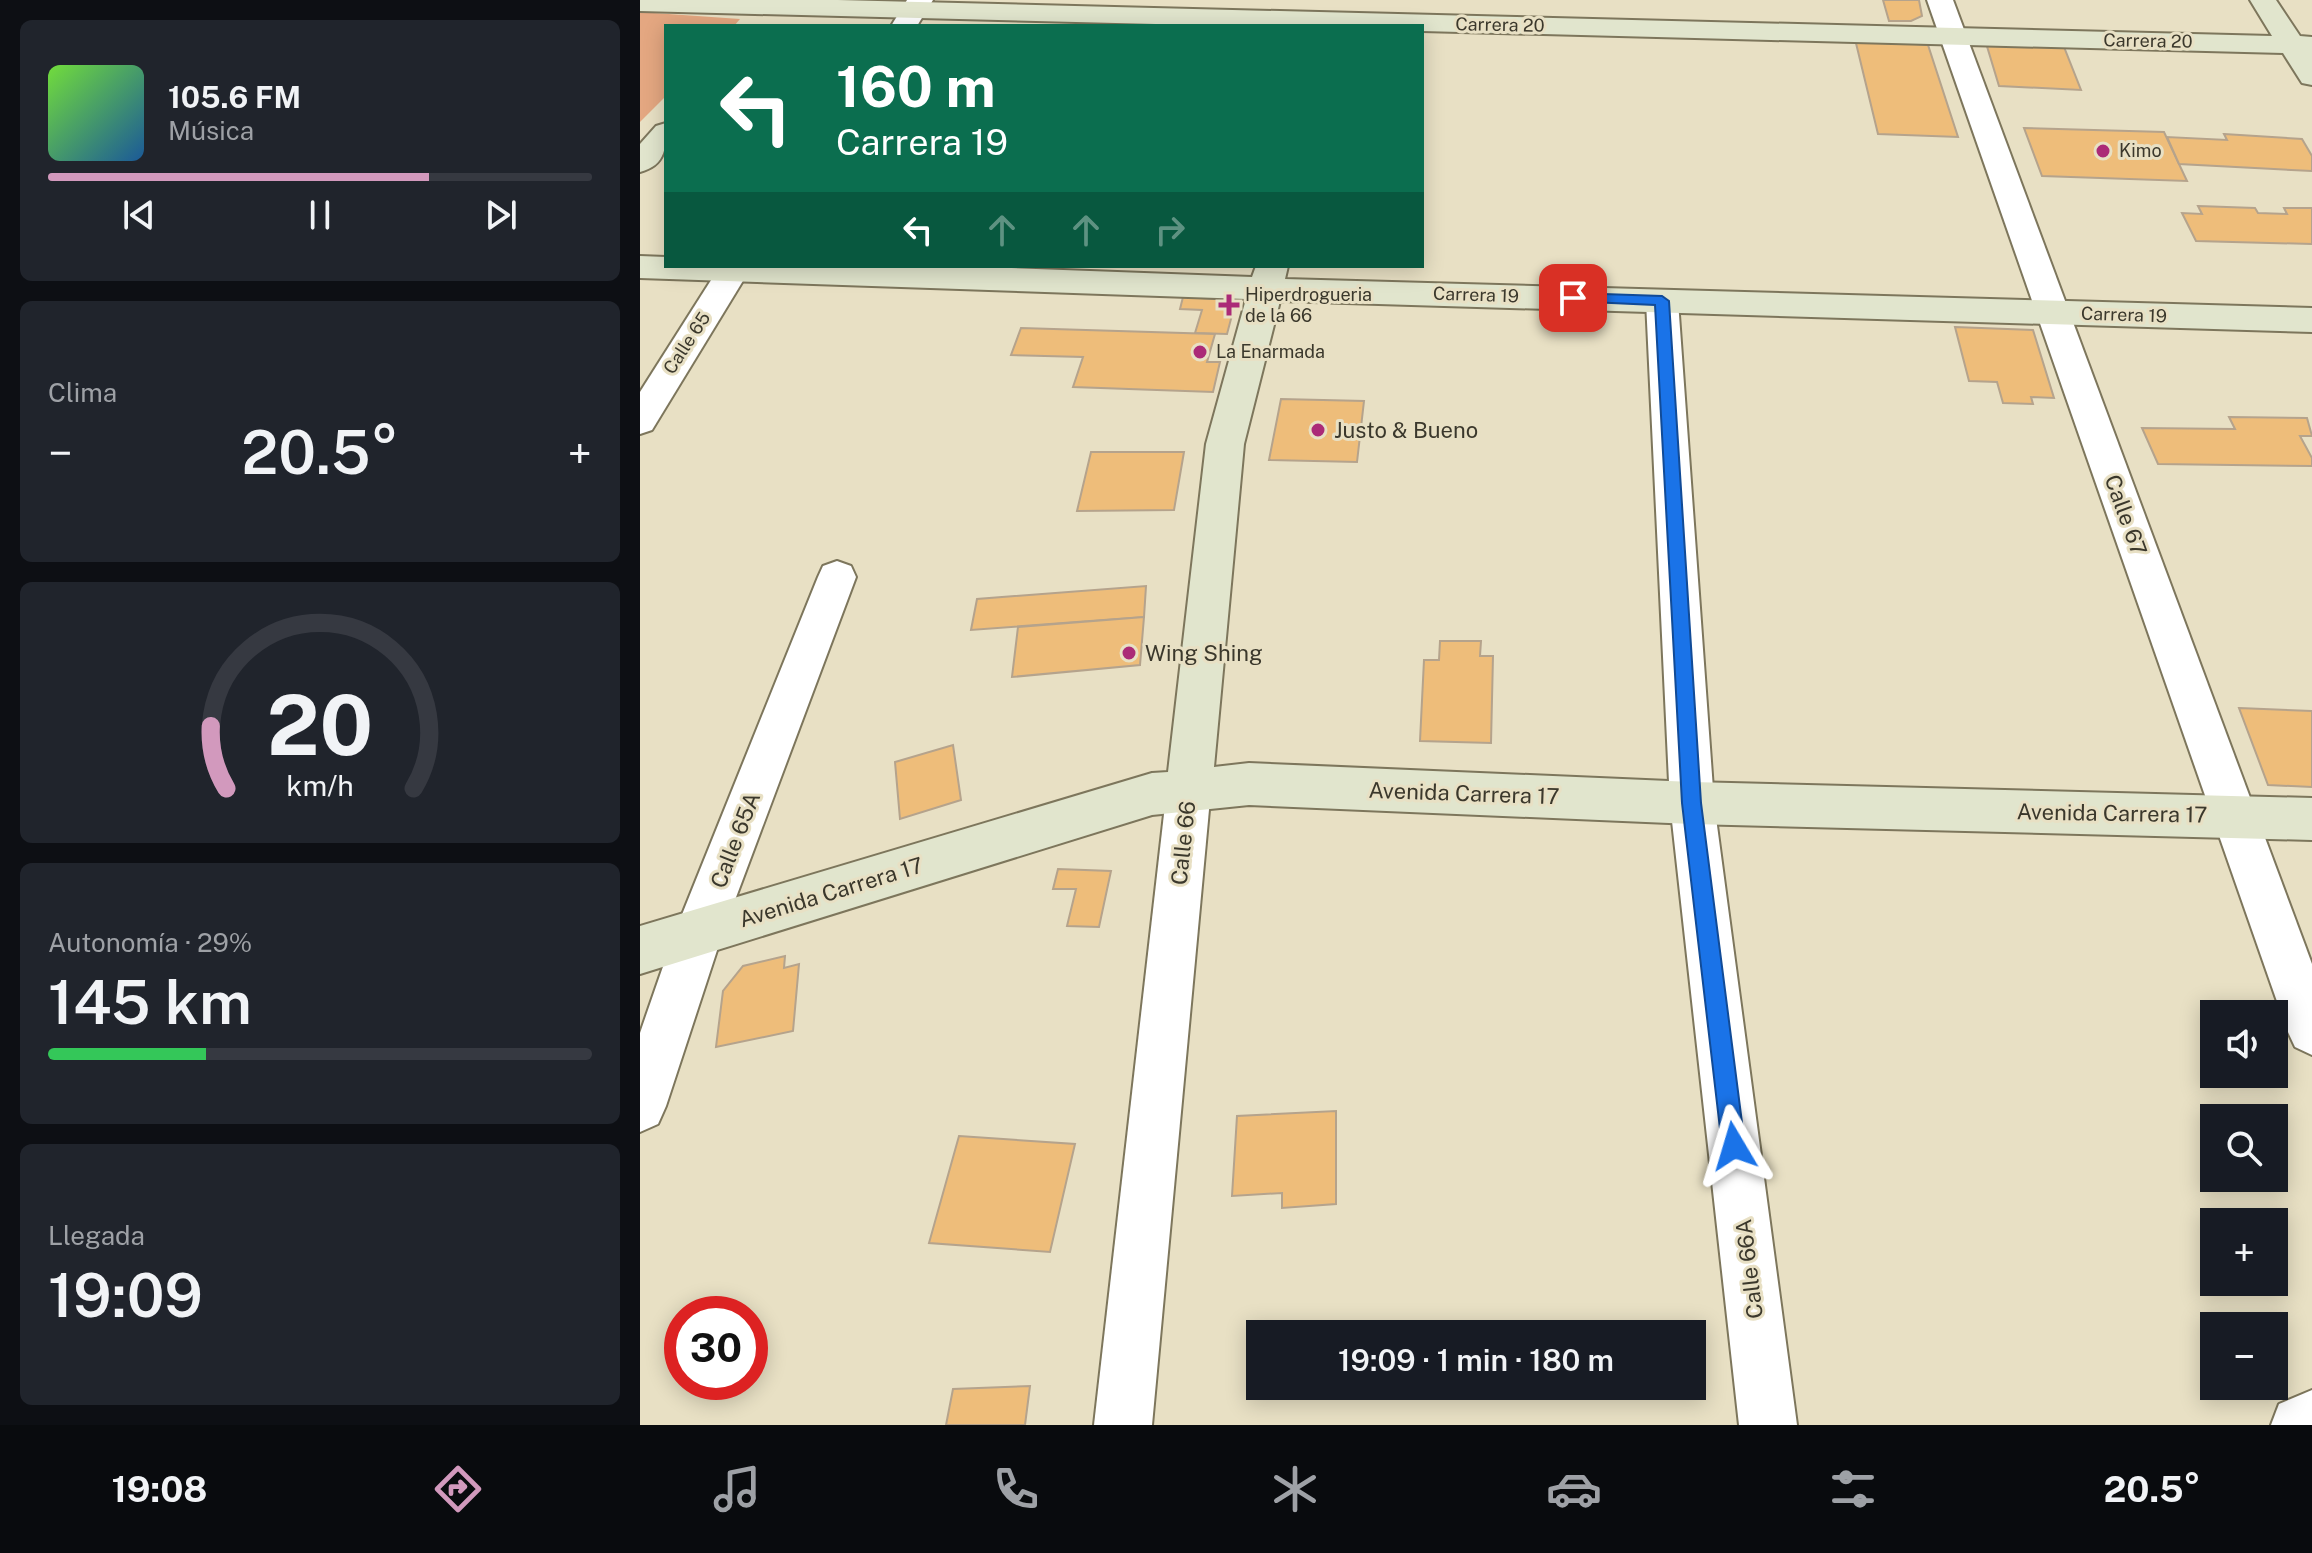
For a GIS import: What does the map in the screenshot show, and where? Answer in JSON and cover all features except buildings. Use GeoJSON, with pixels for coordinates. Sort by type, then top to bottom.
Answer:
{"type":"FeatureCollection","features":[{"type":"Feature","properties":{"kind":"street","name":"Calle 67"},"geometry":{"type":"LineString","coordinates":[[1940,0],[2312,1030]]}},
{"type":"Feature","properties":{"kind":"street"},"geometry":{"type":"LineString","coordinates":[[2263,0],[2302,45],[2312,77]]}},
{"type":"Feature","properties":{"kind":"street","name":"Carrera 20"},"geometry":{"type":"LineString","coordinates":[[640,3],[769,11],[1345,16],[1953,37],[2302,45]]}},
{"type":"Feature","properties":{"kind":"street"},"geometry":{"type":"LineString","coordinates":[[640,163],[664,134]]}},
{"type":"Feature","properties":{"kind":"street","name":"Carrera 19"},"geometry":{"type":"LineString","coordinates":[[640,267],[664,267]]}},
{"type":"Feature","properties":{"kind":"street","name":"Calle 65"},"geometry":{"type":"LineString","coordinates":[[640,421],[734,268]]}},
{"type":"Feature","properties":{"kind":"street","name":"Carrera 19"},"geometry":{"type":"LineString","coordinates":[[783,268],[1268,278],[1662,301],[2312,320]]}},
{"type":"Feature","properties":{"kind":"street","name":"Calle 66"},"geometry":{"type":"LineString","coordinates":[[1123,1425],[1218,489],[1225,444],[1268,278]]}},
{"type":"Feature","properties":{"kind":"street","name":"Calle 66A"},"geometry":{"type":"LineString","coordinates":[[1662,301],[1692,803],[1768,1425]]}},
{"type":"Feature","properties":{"kind":"street","name":"Calle 65A"},"geometry":{"type":"LineString","coordinates":[[640,1106],[699,932],[837,577]]}},
{"type":"Feature","properties":{"kind":"street","name":"Avenida Carrera 17"},"geometry":{"type":"LineString","coordinates":[[640,950],[1152,794],[1189,788],[1249,784],[1692,803],[2312,819]]}},
{"type":"Feature","properties":{"kind":"street"},"geometry":{"type":"LineString","coordinates":[[2300,1425],[2312,1419]]}},
{"type":"Feature","properties":{"kind":"shaded area"},"geometry":{"type":"Polygon","coordinates":[[[640,12],[740,19],[736,24],[664,24],[664,98],[640,122],[640,12]]]}},
{"type":"Feature","properties":{"kind":"place","name":"Kimo"},"geometry":{"type":"Point","coordinates":[2103,151]}},
{"type":"Feature","properties":{"kind":"place","name":"Hiperdrogueria de la 66"},"geometry":{"type":"Point","coordinates":[1229,305]}},
{"type":"Feature","properties":{"kind":"place","name":"La Enarmada"},"geometry":{"type":"Point","coordinates":[1200,352]}},
{"type":"Feature","properties":{"kind":"place","name":"Justo & Bueno"},"geometry":{"type":"Point","coordinates":[1318,430]}},
{"type":"Feature","properties":{"kind":"place","name":"Wing Shing"},"geometry":{"type":"Point","coordinates":[1129,653]}},
{"type":"Feature","properties":{"kind":"route"},"geometry":{"type":"LineString","coordinates":[[1573,298],[1662,301],[1692,803],[1734,1146]]}}]}
